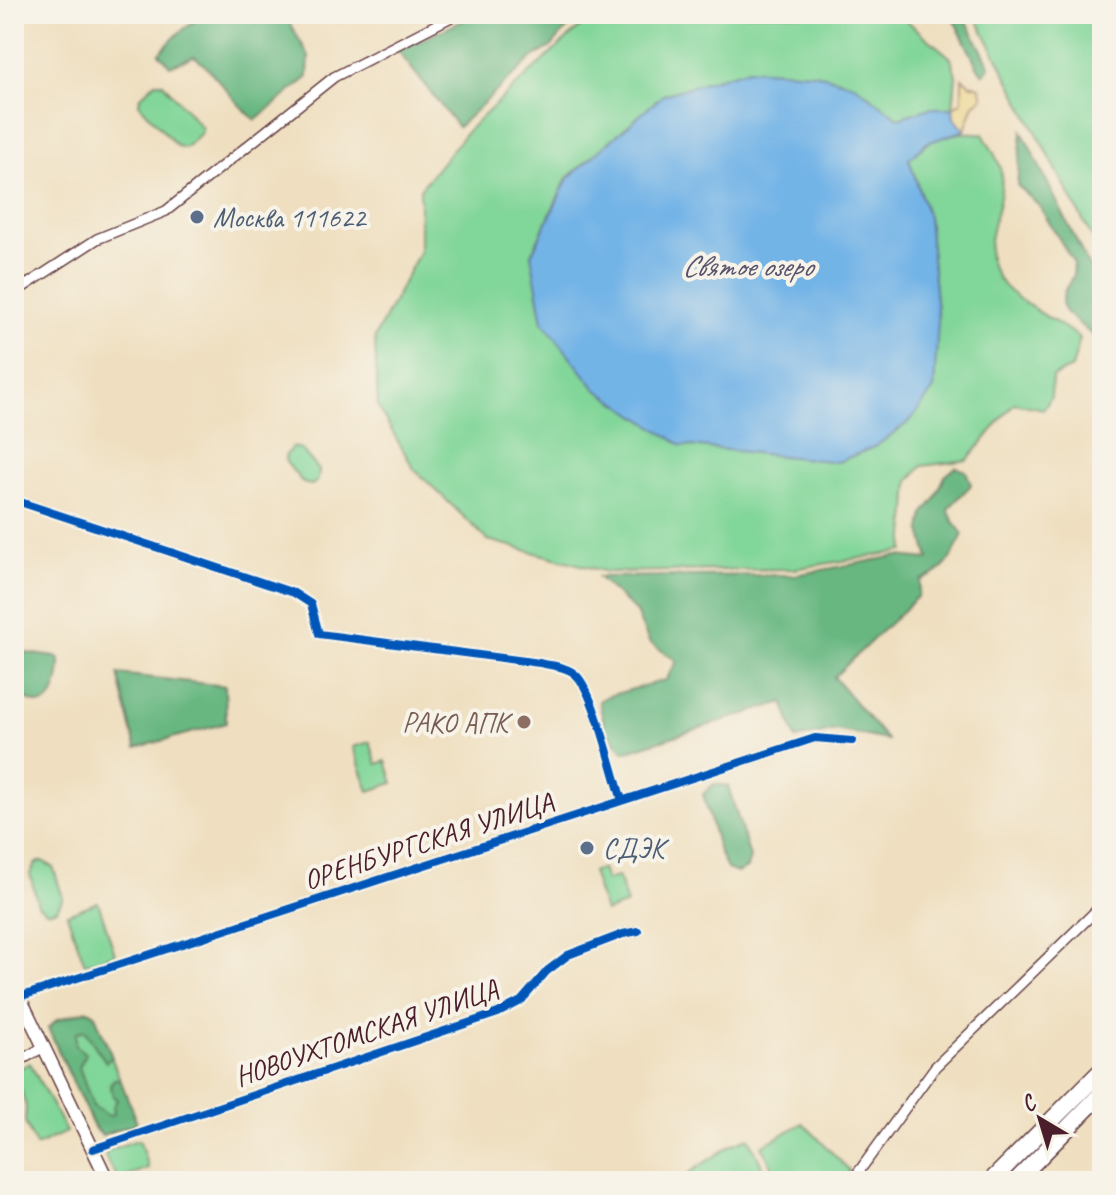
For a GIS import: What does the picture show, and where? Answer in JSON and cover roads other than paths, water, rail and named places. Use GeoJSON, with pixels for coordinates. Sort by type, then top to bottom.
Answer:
{"type":"FeatureCollection","features":[{"type":"Feature","properties":{"kind":"highway"},"geometry":{"type":"LineString","coordinates":[[991,1181],[1102,1070]]}},
{"type":"Feature","properties":{"kind":"highway"},"geometry":{"type":"LineString","coordinates":[[1016,1181],[1102,1093]]}},
{"type":"Feature","properties":{"kind":"street"},"geometry":{"type":"LineString","coordinates":[[14,293],[97,239],[166,211],[334,77],[457,14]]}},
{"type":"Feature","properties":{"kind":"street"},"geometry":{"type":"LineString","coordinates":[[14,272],[25,286]]}},
{"type":"Feature","properties":{"kind":"street"},"geometry":{"type":"LineString","coordinates":[[14,500],[304,597],[311,604],[319,634],[540,663],[570,670],[578,676],[588,693],[622,800]]}},
{"type":"Feature","properties":{"kind":"street","name":"ОРЕНБУРГСКАЯ УЛИЦА"},"geometry":{"type":"LineString","coordinates":[[17,991],[819,737],[852,741]]}},
{"type":"Feature","properties":{"kind":"street"},"geometry":{"type":"LineString","coordinates":[[852,1181],[935,1067],[1102,905]]}},
{"type":"Feature","properties":{"kind":"street","name":"НОВОУХТОМСКАЯ УЛИЦА"},"geometry":{"type":"LineString","coordinates":[[93,1149],[498,1013],[521,1001],[547,971],[568,955],[638,931]]}},
{"type":"Feature","properties":{"kind":"street"},"geometry":{"type":"LineString","coordinates":[[17,991],[108,1181]]}},
{"type":"Feature","properties":{"kind":"street"},"geometry":{"type":"LineString","coordinates":[[14,1064],[42,1048]]}},
{"type":"Feature","properties":{"kind":"water","name":"Святое озеро"},"geometry":{"type":"Polygon","coordinates":[[[748,69],[815,73],[855,85],[898,118],[931,108],[953,108],[954,118],[965,130],[927,143],[909,159],[928,217],[938,322],[934,389],[910,421],[876,446],[838,462],[681,445],[596,389],[543,322],[531,255],[568,178],[663,95],[748,69]]]}},
{"type":"Feature","properties":{"kind":"place","name":"Москва 111622"},"geometry":{"type":"Point","coordinates":[197,217]}},
{"type":"Feature","properties":{"kind":"place","name":"РАКО АПК"},"geometry":{"type":"Point","coordinates":[524,722]}},
{"type":"Feature","properties":{"kind":"place","name":"СДЭК"},"geometry":{"type":"Point","coordinates":[587,848]}}]}
